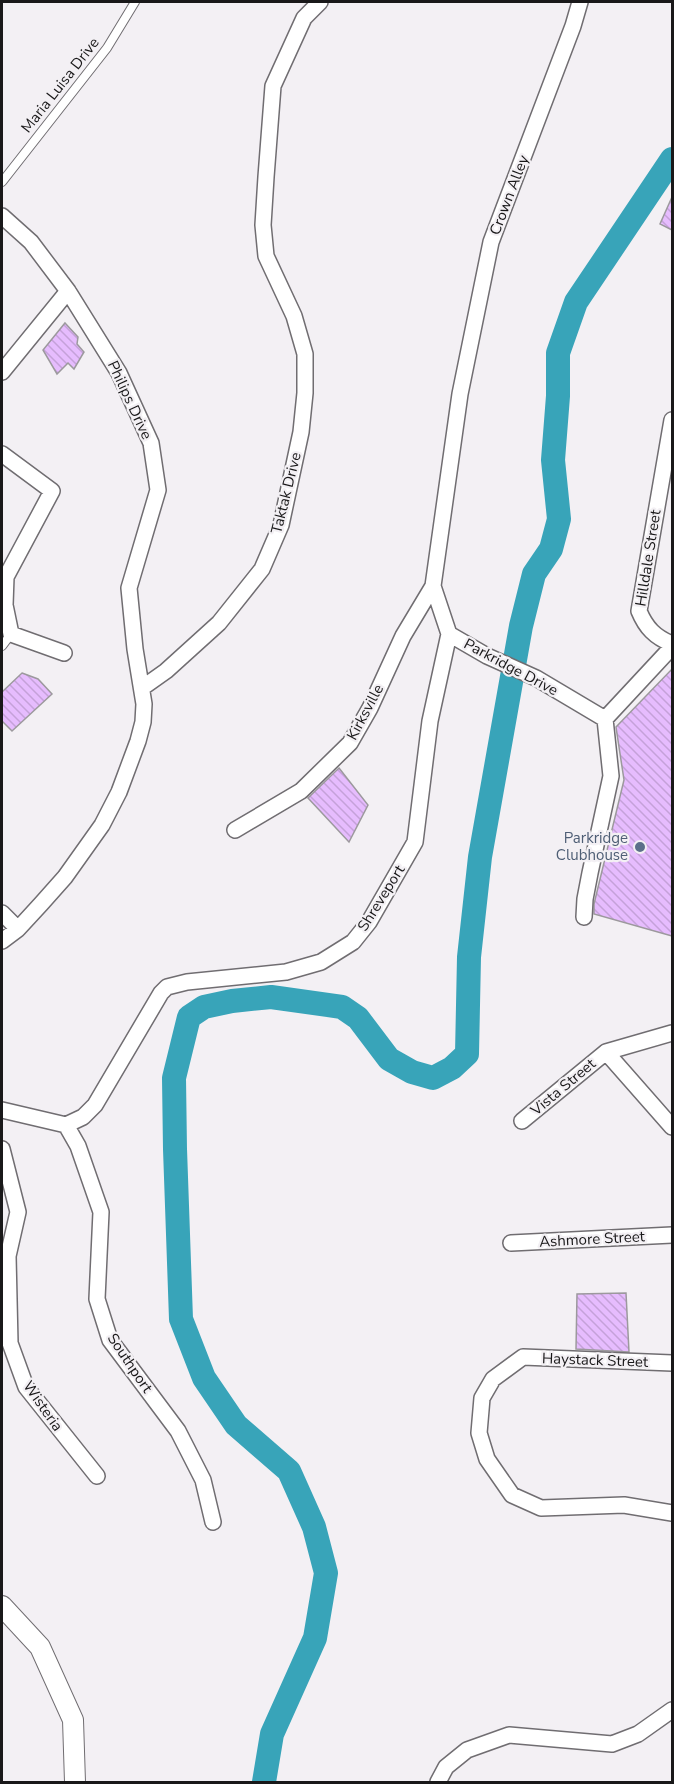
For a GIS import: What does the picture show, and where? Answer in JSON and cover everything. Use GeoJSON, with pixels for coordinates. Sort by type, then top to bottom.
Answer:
{"type":"FeatureCollection","features":[{"type":"Feature","properties":{"kind":"street","name":"Taktak Drive"},"geometry":{"type":"LineString","coordinates":[[142,688],[219,624],[262,569],[281,525],[301,432],[305,393],[305,354],[294,316],[266,256],[263,225],[266,177],[273,86],[304,18],[320,2]]}},
{"type":"Feature","properties":{"kind":"street","name":"Crown Alley"},"geometry":{"type":"LineString","coordinates":[[460,394],[491,242],[580,2]]}},
{"type":"Feature","properties":{"kind":"street","name":"Philips Drive"},"geometry":{"type":"LineString","coordinates":[[2,216],[31,242],[68,291],[119,373],[151,443],[158,490],[129,588],[135,649],[142,688]]}},
{"type":"Feature","properties":{"kind":"street"},"geometry":{"type":"LineString","coordinates":[[2,372],[68,291]]}},
{"type":"Feature","properties":{"kind":"street","name":"Parkridge Drive"},"geometry":{"type":"LineString","coordinates":[[460,394],[433,586],[449,634],[488,656],[536,678],[605,719]]}},
{"type":"Feature","properties":{"kind":"street","name":"Hilldale Street"},"geometry":{"type":"LineString","coordinates":[[672,420],[639,611],[645,625],[657,638],[672,645]]}},
{"type":"Feature","properties":{"kind":"street"},"geometry":{"type":"LineString","coordinates":[[2,454],[52,491],[6,577],[6,640],[64,653]]}},
{"type":"Feature","properties":{"kind":"street","name":"Kirksville"},"geometry":{"type":"LineString","coordinates":[[235,830],[301,791],[350,743],[370,708],[403,636],[433,586]]}},
{"type":"Feature","properties":{"kind":"street","name":"Shreveport"},"geometry":{"type":"LineString","coordinates":[[66,1125],[83,1117],[95,1105],[161,993],[167,987],[215,978],[286,972],[321,962],[352,942],[369,922],[415,842],[430,721],[449,634]]}},
{"type":"Feature","properties":{"kind":"street"},"geometry":{"type":"LineString","coordinates":[[584,917],[585,899],[611,776],[605,719],[672,645]]}},
{"type":"Feature","properties":{"kind":"street"},"geometry":{"type":"LineString","coordinates":[[2,941],[18,929],[65,877],[102,825],[119,792],[138,741],[143,722],[142,688]]}},
{"type":"Feature","properties":{"kind":"street"},"geometry":{"type":"LineString","coordinates":[[2,912],[18,929]]}},
{"type":"Feature","properties":{"kind":"street","name":"Vista Street"},"geometry":{"type":"LineString","coordinates":[[522,1121],[606,1052],[672,1032]]}},
{"type":"Feature","properties":{"kind":"street"},"geometry":{"type":"LineString","coordinates":[[606,1052],[672,1127]]}},
{"type":"Feature","properties":{"kind":"street"},"geometry":{"type":"LineString","coordinates":[[2,1110],[66,1125]]}},
{"type":"Feature","properties":{"kind":"street","name":"Southport"},"geometry":{"type":"LineString","coordinates":[[66,1125],[78,1146],[101,1212],[97,1299],[110,1340],[178,1431],[203,1480],[213,1522]]}},
{"type":"Feature","properties":{"kind":"street","name":"Wisteria"},"geometry":{"type":"LineString","coordinates":[[2,1149],[18,1212],[8,1228],[5,1311],[10,1343],[26,1387],[97,1476]]}},
{"type":"Feature","properties":{"kind":"street","name":"Ashmore Street"},"geometry":{"type":"LineString","coordinates":[[511,1243],[672,1235]]}},
{"type":"Feature","properties":{"kind":"street","name":"Haystack Street"},"geometry":{"type":"LineString","coordinates":[[672,1363],[523,1357],[493,1379],[482,1398],[479,1433],[487,1459],[512,1495],[541,1508],[624,1505],[672,1513]]}},
{"type":"Feature","properties":{"kind":"street"},"geometry":{"type":"LineString","coordinates":[[2,1606],[40,1647],[73,1720],[75,1782]]}},
{"type":"Feature","properties":{"kind":"street"},"geometry":{"type":"LineString","coordinates":[[438,1782],[446,1767],[467,1750],[510,1735],[612,1744],[638,1734],[672,1710]]}},
{"type":"Feature","properties":{"kind":"lane","name":"Maria Luisa Drive"},"geometry":{"type":"LineString","coordinates":[[2,182],[107,48],[135,2]]}},
{"type":"Feature","properties":{"kind":"building"},"geometry":{"type":"Polygon","coordinates":[[[672,197],[672,230],[660,224],[672,197]]]}},
{"type":"Feature","properties":{"kind":"building"},"geometry":{"type":"Polygon","coordinates":[[[65,323],[78,337],[77,344],[84,352],[74,369],[68,363],[57,374],[43,350],[65,323]]]}},
{"type":"Feature","properties":{"kind":"building","name":"Parkridge Clubhouse"},"geometry":{"type":"Polygon","coordinates":[[[672,669],[672,936],[594,914],[594,904],[624,780],[616,727],[672,669]]]}},
{"type":"Feature","properties":{"kind":"building"},"geometry":{"type":"Polygon","coordinates":[[[22,673],[38,679],[52,694],[12,731],[2,721],[2,692],[22,673]]]}},
{"type":"Feature","properties":{"kind":"building"},"geometry":{"type":"Polygon","coordinates":[[[339,768],[368,805],[349,842],[308,798],[339,768]]]}},
{"type":"Feature","properties":{"kind":"building"},"geometry":{"type":"Polygon","coordinates":[[[626,1293],[629,1352],[576,1349],[577,1294],[626,1293]]]}},
{"type":"Feature","properties":{"kind":"waterway"},"geometry":{"type":"LineString","coordinates":[[264,1782],[272,1734],[315,1638],[326,1573],[314,1527],[289,1471],[236,1425],[204,1378],[181,1319],[174,1078],[189,1017],[204,1007],[232,1001],[271,997],[342,1007],[358,1018],[389,1059],[412,1072],[433,1078],[452,1068],[467,1054],[469,957],[480,857],[521,626],[534,574],[551,549],[559,519],[553,460],[558,396],[558,353],[576,302],[672,159]]}},
{"type":"Feature","properties":{"kind":"place","name":"Parkridge Clubhouse"},"geometry":{"type":"Point","coordinates":[640,847]}}]}
